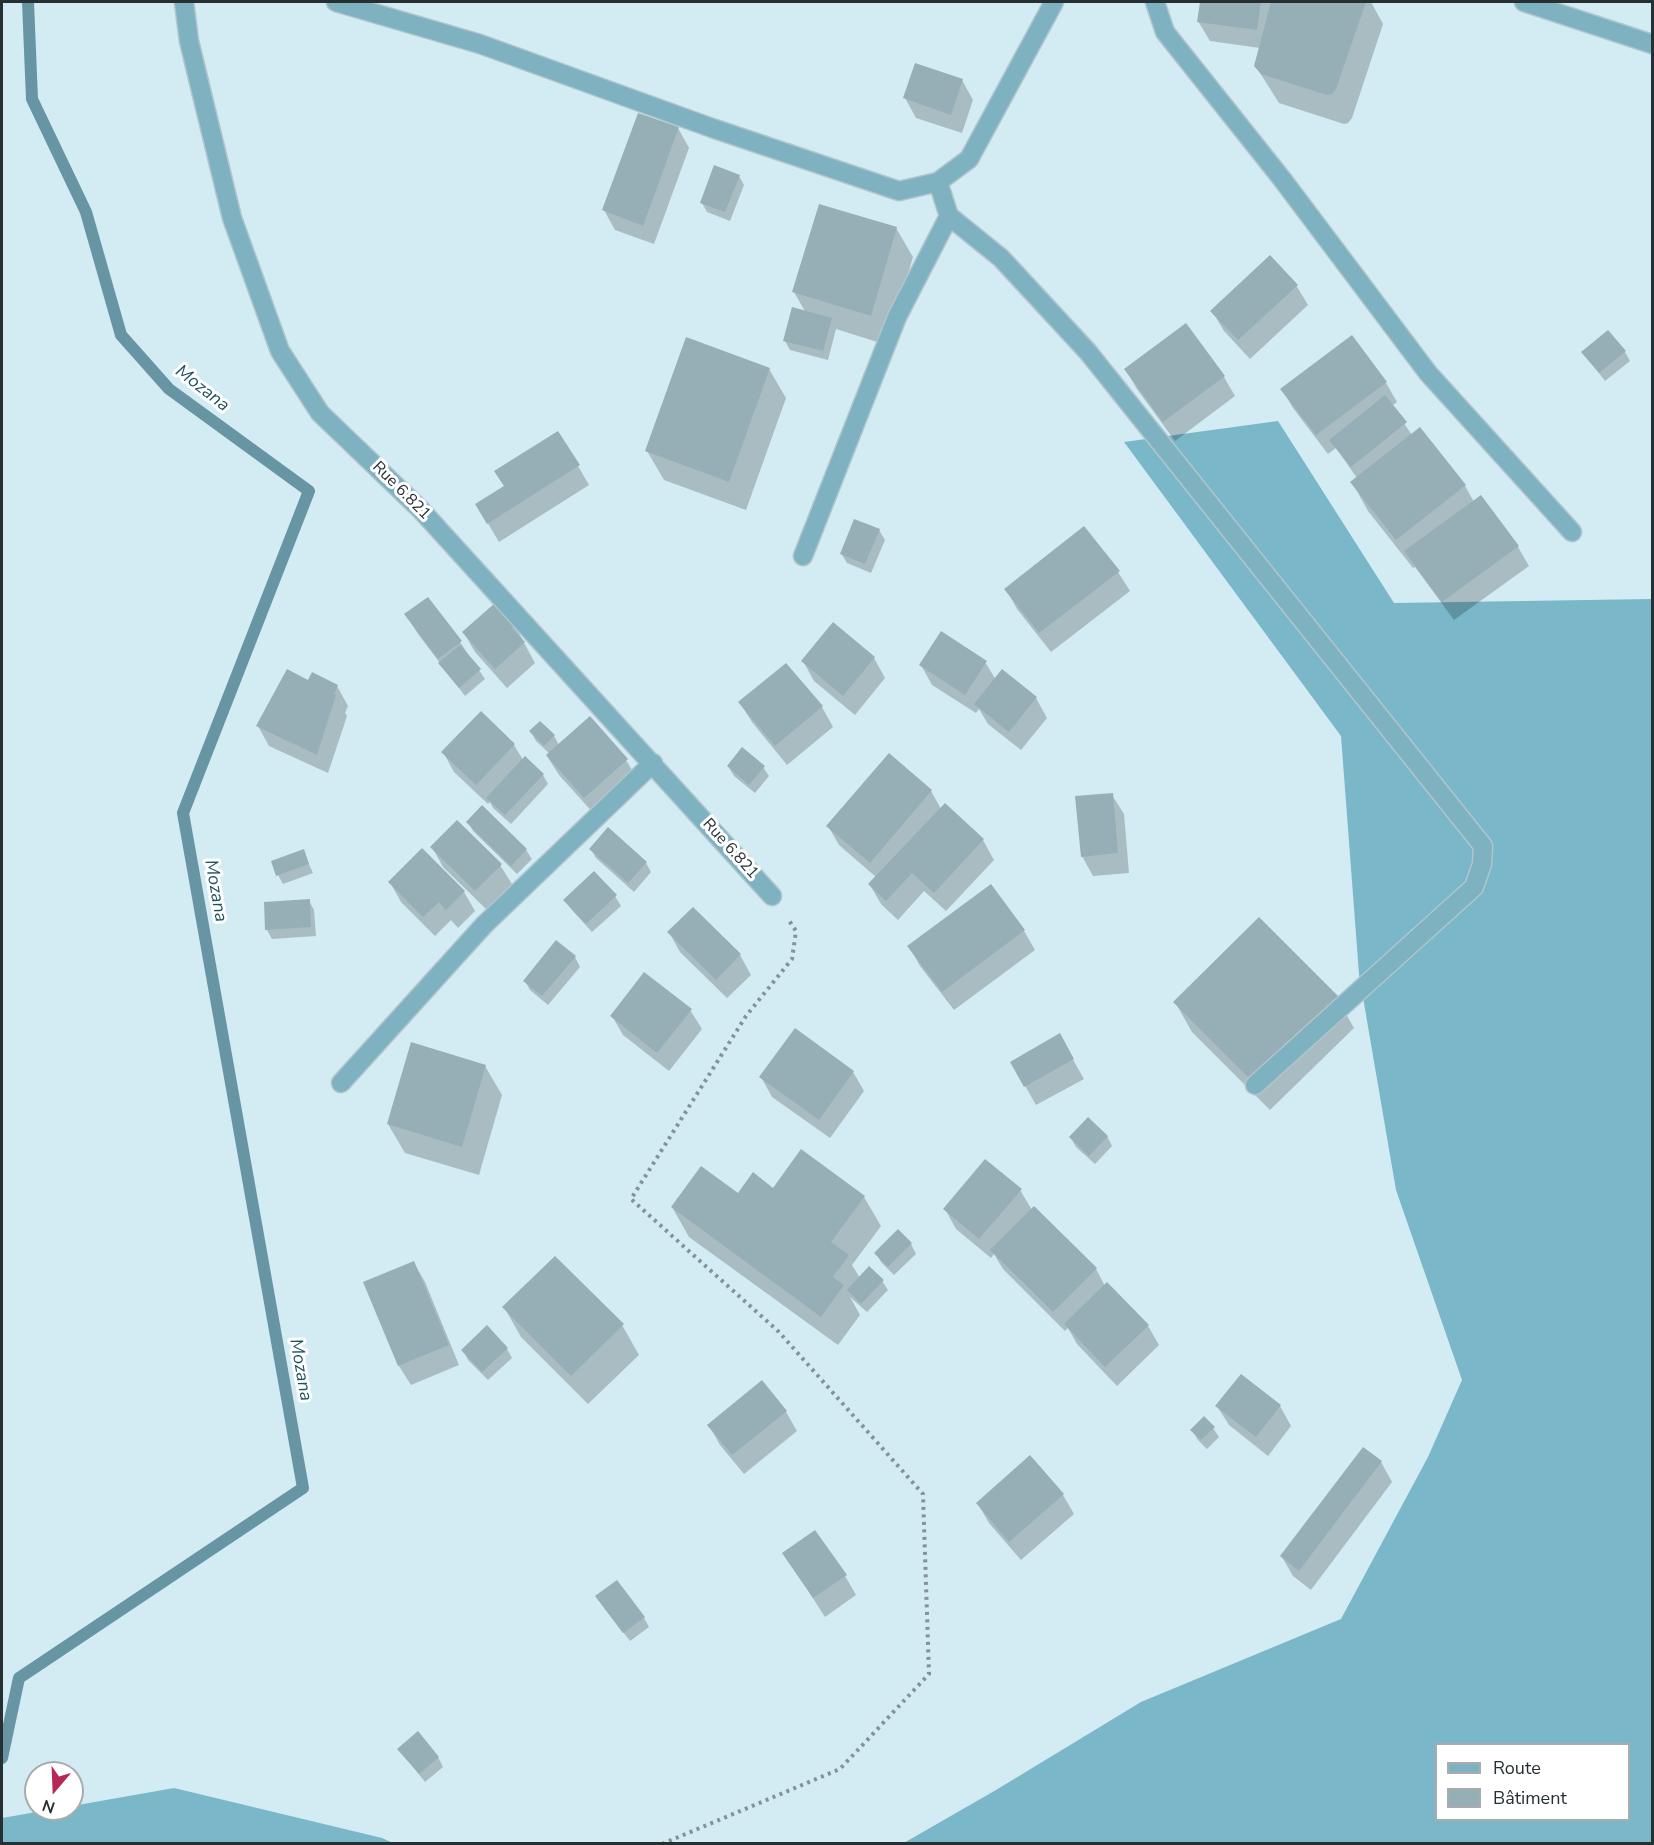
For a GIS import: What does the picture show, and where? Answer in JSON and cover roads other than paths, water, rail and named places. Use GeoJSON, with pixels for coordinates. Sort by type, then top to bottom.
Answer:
{"type":"FeatureCollection","features":[{"type":"Feature","properties":{"kind":"street","name":"Rue 6.821"},"geometry":{"type":"LineString","coordinates":[[184,2],[189,41],[232,218],[280,351],[320,412],[421,510],[772,896]]}},
{"type":"Feature","properties":{"kind":"street"},"geometry":{"type":"LineString","coordinates":[[336,2],[480,44],[712,128],[899,191],[938,182],[969,159],[1054,2]]}},
{"type":"Feature","properties":{"kind":"street"},"geometry":{"type":"LineString","coordinates":[[1155,2],[1165,32],[1282,179],[1428,373],[1572,532]]}},
{"type":"Feature","properties":{"kind":"street"},"geometry":{"type":"LineString","coordinates":[[1524,2],[1653,44]]}},
{"type":"Feature","properties":{"kind":"street"},"geometry":{"type":"LineString","coordinates":[[938,182],[949,216],[1001,258],[1088,352],[1483,846],[1482,864],[1474,887],[1255,1085]]}},
{"type":"Feature","properties":{"kind":"street"},"geometry":{"type":"LineString","coordinates":[[803,556],[897,317],[949,216]]}},
{"type":"Feature","properties":{"kind":"street"},"geometry":{"type":"LineString","coordinates":[[341,1083],[484,925],[653,763]]}},
{"type":"Feature","properties":{"kind":"waterway","name":"Mozana"},"geometry":{"type":"LineString","coordinates":[[2,1758],[19,1678],[303,1488],[183,813],[309,491],[169,389],[121,335],[86,212],[32,99],[28,2]]}}]}
